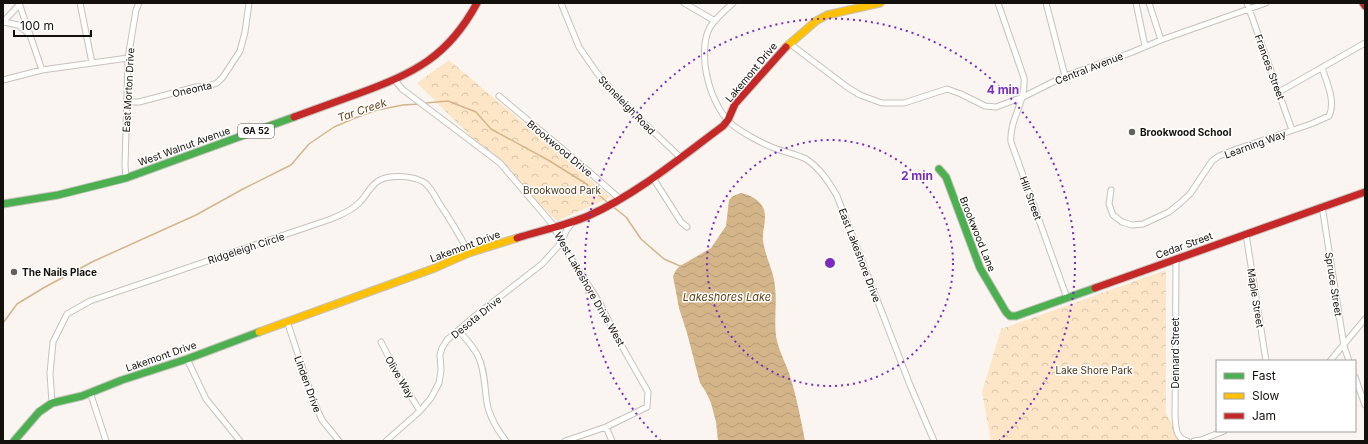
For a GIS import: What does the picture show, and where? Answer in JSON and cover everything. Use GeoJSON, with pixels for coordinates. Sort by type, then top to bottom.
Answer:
{"type":"FeatureCollection","features":[{"type":"Feature","properties":{"kind":"street"},"geometry":{"type":"LineString","coordinates":[[80,3],[92,63]]}},
{"type":"Feature","properties":{"kind":"street","name":"East Morton Drive"},"geometry":{"type":"LineString","coordinates":[[126,178],[128,58],[138,3]]}},
{"type":"Feature","properties":{"kind":"street","name":"Oneonta"},"geometry":{"type":"LineString","coordinates":[[128,102],[139,102],[217,83],[223,77],[240,51],[245,32],[249,3]]}},
{"type":"Feature","properties":{"kind":"street","name":"West Walnut Avenue"},"geometry":{"type":"LineString","coordinates":[[3,204],[58,195],[126,178],[395,80],[423,65],[447,45],[467,20],[477,3]]}},
{"type":"Feature","properties":{"kind":"street","name":"Stoneleigh Road"},"geometry":{"type":"LineString","coordinates":[[561,3],[574,37],[593,69],[623,103],[681,158]]}},
{"type":"Feature","properties":{"kind":"street"},"geometry":{"type":"LineString","coordinates":[[684,3],[715,21]]}},
{"type":"Feature","properties":{"kind":"street"},"geometry":{"type":"LineString","coordinates":[[728,120],[722,113],[715,98],[705,68],[704,51],[710,28],[733,3]]}},
{"type":"Feature","properties":{"kind":"street","name":"Lakemont Drive"},"geometry":{"type":"LineString","coordinates":[[14,441],[39,412],[52,403],[90,392],[187,359],[318,308],[435,268],[469,253],[587,216],[620,199],[653,178],[723,126],[728,120],[735,104],[789,43],[816,21],[827,15],[841,11],[880,3]]}},
{"type":"Feature","properties":{"kind":"street","name":"Hill Street"},"geometry":{"type":"LineString","coordinates":[[998,3],[1024,78],[1025,86],[1012,130],[1012,142],[1067,298]]}},
{"type":"Feature","properties":{"kind":"street"},"geometry":{"type":"LineString","coordinates":[[1046,3],[1065,76]]}},
{"type":"Feature","properties":{"kind":"street"},"geometry":{"type":"LineString","coordinates":[[1136,3],[1145,46]]}},
{"type":"Feature","properties":{"kind":"street"},"geometry":{"type":"LineString","coordinates":[[1149,3],[1161,40]]}},
{"type":"Feature","properties":{"kind":"street","name":"Frances Street"},"geometry":{"type":"LineString","coordinates":[[1247,3],[1292,130]]}},
{"type":"Feature","properties":{"kind":"street","name":"Central Avenue"},"geometry":{"type":"LineString","coordinates":[[789,43],[847,87],[860,95],[882,103],[904,103],[947,89],[985,106],[996,107],[1023,97],[1065,76],[1266,3]]}},
{"type":"Feature","properties":{"kind":"street"},"geometry":{"type":"LineString","coordinates":[[19,4],[42,70]]}},
{"type":"Feature","properties":{"kind":"street"},"geometry":{"type":"LineString","coordinates":[[19,4],[4,22],[18,25],[29,33]]}},
{"type":"Feature","properties":{"kind":"street"},"geometry":{"type":"LineString","coordinates":[[1279,92],[1365,43]]}},
{"type":"Feature","properties":{"kind":"street"},"geometry":{"type":"LineString","coordinates":[[3,80],[42,70],[128,58]]}},
{"type":"Feature","properties":{"kind":"street","name":"Learning Way"},"geometry":{"type":"LineString","coordinates":[[1111,190],[1109,204],[1113,215],[1122,222],[1132,225],[1143,224],[1169,212],[1190,194],[1212,161],[1219,156],[1325,119],[1329,116],[1331,111],[1331,100],[1322,68]]}},
{"type":"Feature","properties":{"kind":"street","name":"West Lakeshore Drive West"},"geometry":{"type":"LineString","coordinates":[[395,80],[402,89],[500,163],[554,226],[561,243],[601,305],[615,334],[648,392],[647,407],[606,427]]}},
{"type":"Feature","properties":{"kind":"street","name":"Brookwood Drive"},"geometry":{"type":"LineString","coordinates":[[499,96],[620,199]]}},
{"type":"Feature","properties":{"kind":"street","name":"East Lakeshore Drive"},"geometry":{"type":"LineString","coordinates":[[728,120],[734,126],[772,148],[805,159],[825,176],[832,186],[910,385],[934,441]]}},
{"type":"Feature","properties":{"kind":"street","name":"Brookwood Lane"},"geometry":{"type":"LineString","coordinates":[[939,169],[946,177],[980,268],[1006,312],[1010,316]]}},
{"type":"Feature","properties":{"kind":"street","name":"Ridgeleigh Circle"},"geometry":{"type":"LineString","coordinates":[[52,403],[50,373],[53,342],[67,314],[90,301],[343,214],[360,203],[369,189],[380,180],[399,176],[413,178],[424,183],[432,191],[455,227],[469,253]]}},
{"type":"Feature","properties":{"kind":"street"},"geometry":{"type":"LineString","coordinates":[[653,178],[681,222],[687,227]]}},
{"type":"Feature","properties":{"kind":"street","name":"Cedar Street"},"geometry":{"type":"LineString","coordinates":[[1010,316],[1016,316],[1322,206],[1365,192]]}},
{"type":"Feature","properties":{"kind":"street","name":"Spruce Street"},"geometry":{"type":"LineString","coordinates":[[1322,206],[1344,346],[1349,360]]}},
{"type":"Feature","properties":{"kind":"street","name":"Desota Drive"},"geometry":{"type":"LineString","coordinates":[[386,441],[420,411],[431,398],[439,383],[441,370],[440,355],[442,348],[448,340],[475,316],[542,264],[561,243],[566,231],[575,220]]}},
{"type":"Feature","properties":{"kind":"street","name":"Maple Street"},"geometry":{"type":"LineString","coordinates":[[1246,234],[1266,360]]}},
{"type":"Feature","properties":{"kind":"street","name":"Dennard Street"},"geometry":{"type":"LineString","coordinates":[[1176,259],[1175,416],[1178,435],[1183,440],[1187,441]]}},
{"type":"Feature","properties":{"kind":"street"},"geometry":{"type":"LineString","coordinates":[[1331,360],[1365,320]]}},
{"type":"Feature","properties":{"kind":"street","name":"Linden Drive"},"geometry":{"type":"LineString","coordinates":[[287,321],[313,400],[322,420],[339,441]]}},
{"type":"Feature","properties":{"kind":"street"},"geometry":{"type":"LineString","coordinates":[[459,331],[471,344],[478,357],[483,374],[488,408],[496,428],[506,441]]}},
{"type":"Feature","properties":{"kind":"street","name":"Olive Way"},"geometry":{"type":"LineString","coordinates":[[381,342],[398,377],[420,411]]}},
{"type":"Feature","properties":{"kind":"street"},"geometry":{"type":"LineString","coordinates":[[187,359],[206,399],[240,441]]}},
{"type":"Feature","properties":{"kind":"street"},"geometry":{"type":"LineString","coordinates":[[1356,380],[1365,405]]}},
{"type":"Feature","properties":{"kind":"street"},"geometry":{"type":"LineString","coordinates":[[90,392],[106,441]]}},
{"type":"Feature","properties":{"kind":"street"},"geometry":{"type":"LineString","coordinates":[[565,441],[606,427],[612,441]]}},
{"type":"Feature","properties":{"kind":"street"},"geometry":{"type":"LineString","coordinates":[[1194,441],[1201,440],[1221,432]]}},
{"type":"Feature","properties":{"kind":"green space","name":"Brookwood Park"},"geometry":{"type":"Polygon","coordinates":[[[449,60],[611,197],[557,221],[417,83],[449,60]]]}},
{"type":"Feature","properties":{"kind":"green space","name":"Lake Shore Park"},"geometry":{"type":"Polygon","coordinates":[[[1166,270],[1166,414],[1183,441],[991,441],[982,392],[1001,329],[1166,270]]]}},
{"type":"Feature","properties":{"kind":"water","name":"Lakeshores Lake"},"geometry":{"type":"Polygon","coordinates":[[[741,193],[755,198],[763,206],[765,218],[763,240],[776,293],[776,336],[793,387],[805,441],[718,441],[716,422],[711,403],[700,383],[679,308],[673,276],[676,270],[680,266],[711,248],[726,226],[729,200],[733,196],[741,193]]]}},
{"type":"Feature","properties":{"kind":"waterway","name":"Tar Creek"},"geometry":{"type":"LineString","coordinates":[[425,103],[448,101],[476,112],[491,129],[548,160],[585,183],[607,202]]}},
{"type":"Feature","properties":{"kind":"waterway","name":"Tar Creek"},"geometry":{"type":"LineString","coordinates":[[3,323],[17,304],[45,287],[94,261],[196,215],[291,165],[309,144],[334,127],[377,110],[403,105],[419,104]]}},
{"type":"Feature","properties":{"kind":"waterway","name":"Tar Creek"},"geometry":{"type":"LineString","coordinates":[[612,206],[626,217],[641,239],[664,259],[680,266]]}},
{"type":"Feature","properties":{"kind":"traffic: fast"},"geometry":{"type":"LineString","coordinates":[[3,204],[58,195],[126,178],[294,117]]}},
{"type":"Feature","properties":{"kind":"traffic: fast"},"geometry":{"type":"LineString","coordinates":[[939,169],[946,177],[980,268],[1006,312],[1010,316],[1016,316],[1095,288]]}},
{"type":"Feature","properties":{"kind":"traffic: fast"},"geometry":{"type":"LineString","coordinates":[[14,441],[39,412],[52,403],[82,396],[122,380],[187,359],[259,332]]}},
{"type":"Feature","properties":{"kind":"traffic: slow"},"geometry":{"type":"LineString","coordinates":[[786,47],[816,21],[827,15],[880,3]]}},
{"type":"Feature","properties":{"kind":"traffic: slow"},"geometry":{"type":"LineString","coordinates":[[259,332],[435,268],[469,253],[517,238]]}},
{"type":"Feature","properties":{"kind":"traffic: jam"},"geometry":{"type":"LineString","coordinates":[[294,117],[379,86],[428,61],[454,37],[466,22],[477,3]]}},
{"type":"Feature","properties":{"kind":"traffic: jam"},"geometry":{"type":"LineString","coordinates":[[517,238],[588,216],[624,197],[658,175],[723,126],[728,120],[735,104],[786,47]]}},
{"type":"Feature","properties":{"kind":"traffic: jam"},"geometry":{"type":"LineString","coordinates":[[1095,288],[1365,192]]}},
{"type":"Feature","properties":{"kind":"place","name":"Brookwood School"},"geometry":{"type":"Point","coordinates":[1132,132]}},
{"type":"Feature","properties":{"kind":"place","name":"The Nails Place"},"geometry":{"type":"Point","coordinates":[14,272]}}]}
